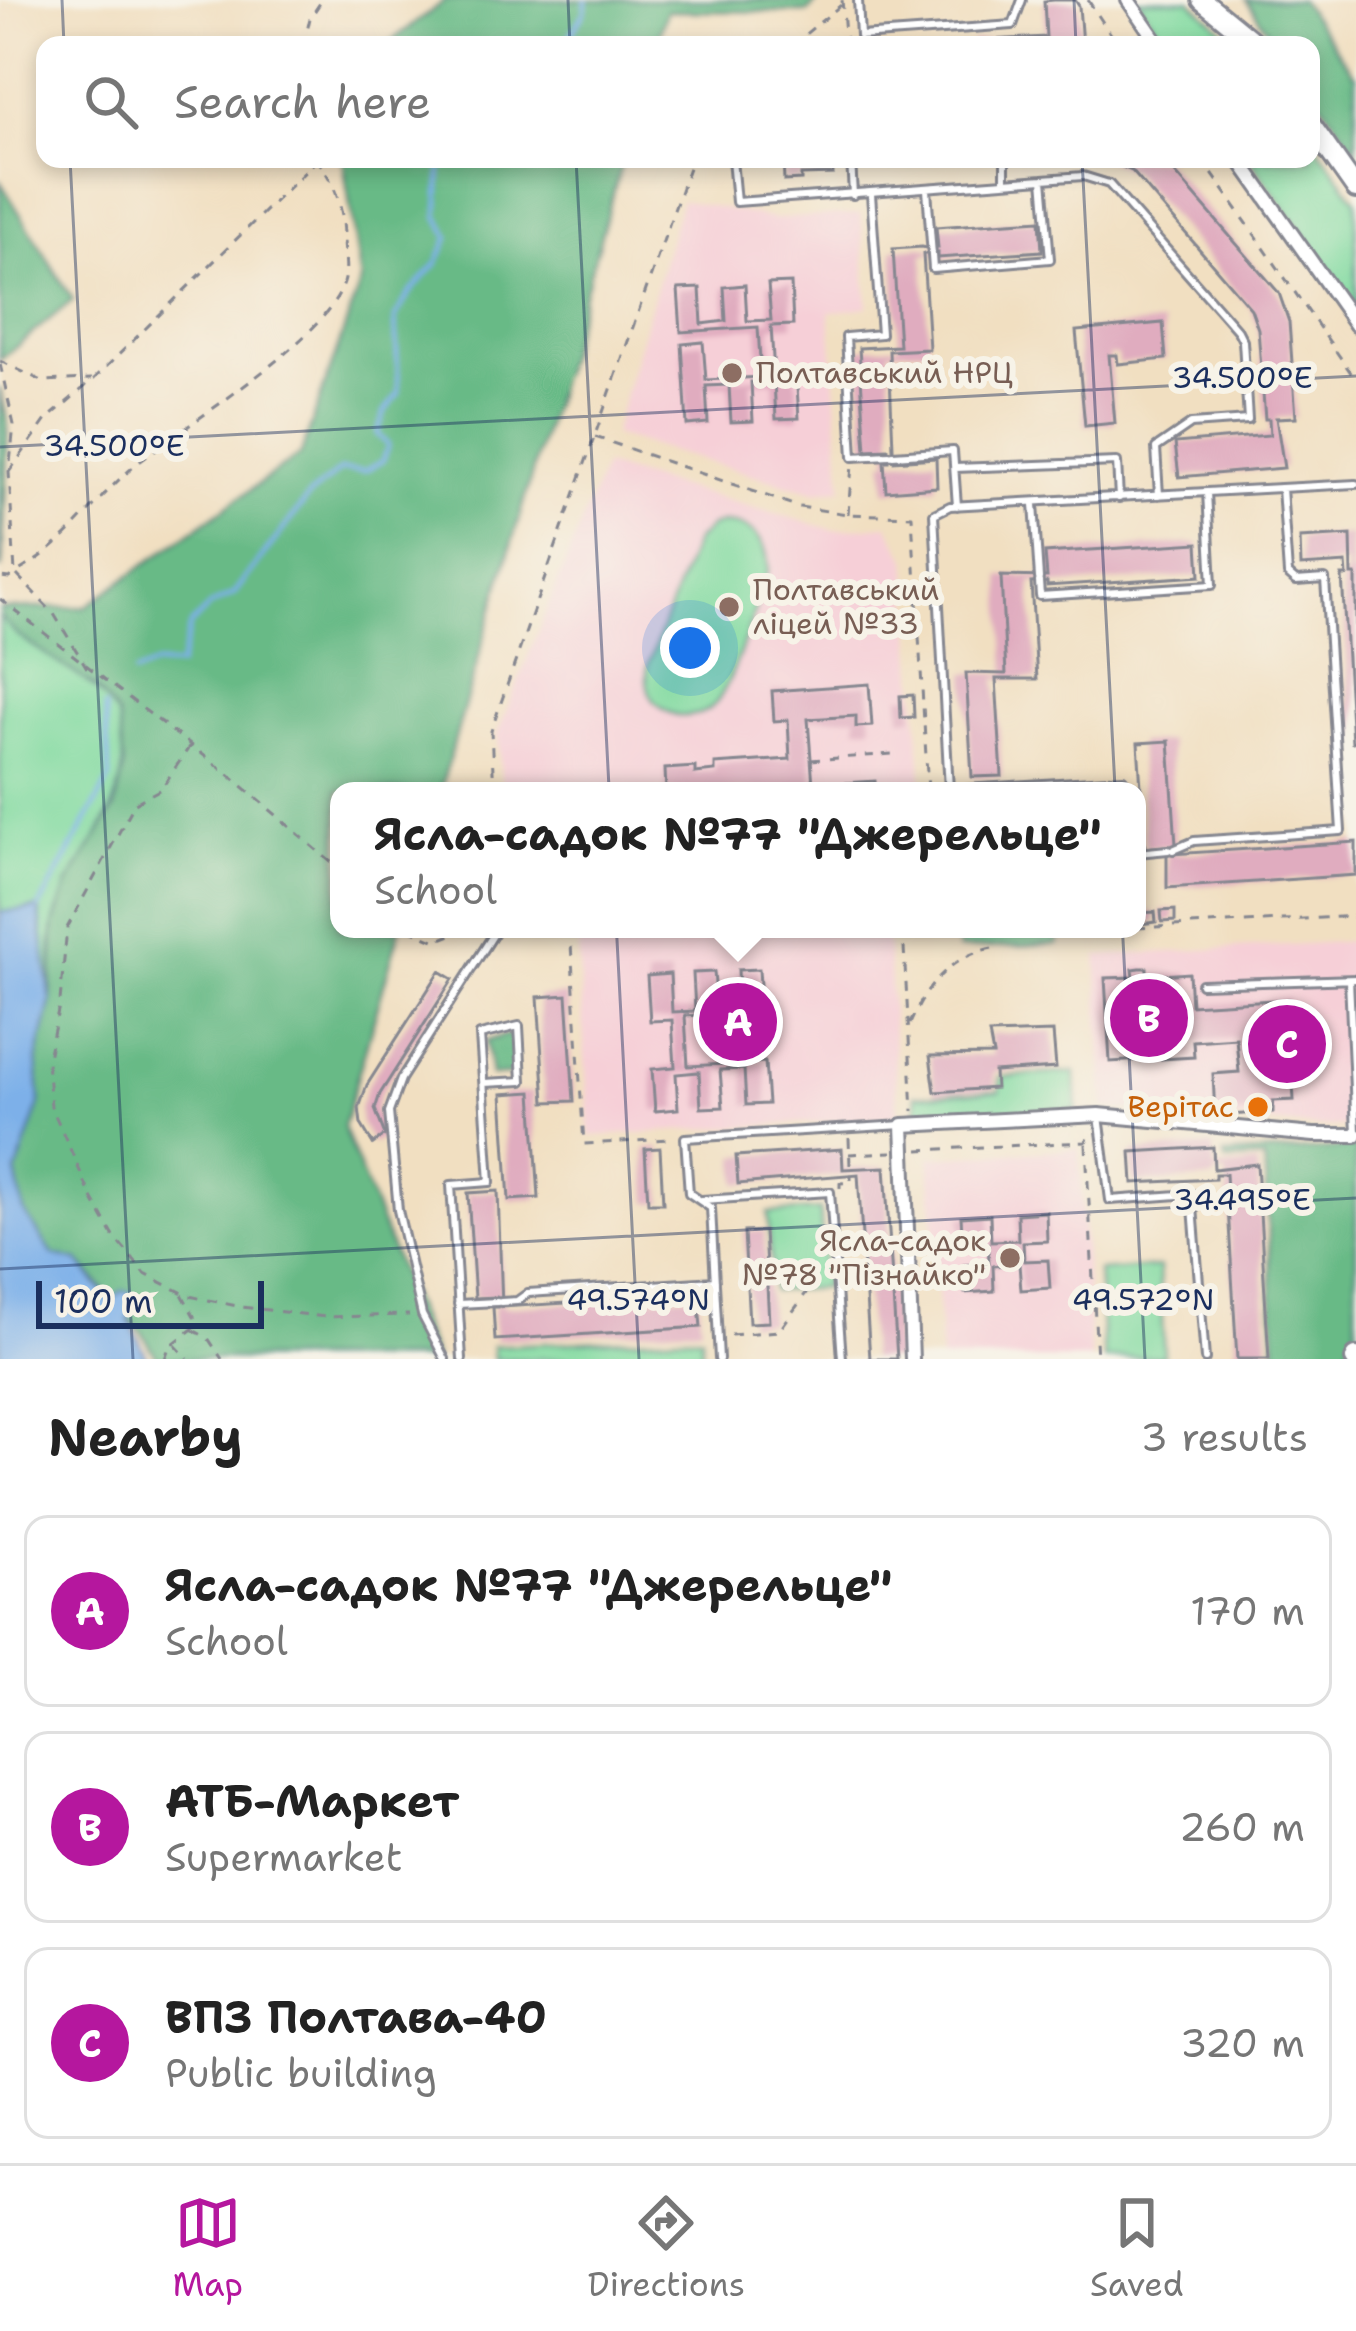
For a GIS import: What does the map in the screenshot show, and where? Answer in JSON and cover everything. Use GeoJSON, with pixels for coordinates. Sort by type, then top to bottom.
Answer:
{"type":"FeatureCollection","features":[{"type":"Feature","properties":{"kind":"main road"},"geometry":{"type":"LineString","coordinates":[[1202,0],[1245,36]]}},
{"type":"Feature","properties":{"kind":"main road"},"geometry":{"type":"LineString","coordinates":[[1221,0],[1248,36]]}},
{"type":"Feature","properties":{"kind":"main road"},"geometry":{"type":"LineString","coordinates":[[1320,138],[1356,189]]}},
{"type":"Feature","properties":{"kind":"street"},"geometry":{"type":"LineString","coordinates":[[1128,0],[1154,36]]}},
{"type":"Feature","properties":{"kind":"street"},"geometry":{"type":"LineString","coordinates":[[1246,168],[1356,325]]}},
{"type":"Feature","properties":{"kind":"street"},"geometry":{"type":"LineString","coordinates":[[912,1359],[903,1151],[908,1125],[1100,1115],[1356,1135]]}},
{"type":"Feature","properties":{"kind":"lane"},"geometry":{"type":"LineString","coordinates":[[857,0],[860,36],[1013,26],[1022,0]]}},
{"type":"Feature","properties":{"kind":"lane"},"geometry":{"type":"LineString","coordinates":[[733,168],[736,202],[1083,176],[1109,184],[1243,341],[1248,420],[1191,424],[1156,448],[1159,495]]}},
{"type":"Feature","properties":{"kind":"lane"},"geometry":{"type":"LineString","coordinates":[[851,168],[853,195]]}},
{"type":"Feature","properties":{"kind":"lane"},"geometry":{"type":"LineString","coordinates":[[1005,168],[1005,182]]}},
{"type":"Feature","properties":{"kind":"lane"},"geometry":{"type":"LineString","coordinates":[[927,190],[933,268],[1050,259],[1043,178]]}},
{"type":"Feature","properties":{"kind":"lane"},"geometry":{"type":"LineString","coordinates":[[871,194],[880,334],[846,337],[853,457],[953,451],[957,506]]}},
{"type":"Feature","properties":{"kind":"lane"},"geometry":{"type":"LineString","coordinates":[[955,468],[1117,462],[1119,498]]}},
{"type":"Feature","properties":{"kind":"lane"},"geometry":{"type":"LineString","coordinates":[[950,782],[934,514],[957,506],[1356,484]]}},
{"type":"Feature","properties":{"kind":"lane"},"geometry":{"type":"LineString","coordinates":[[1146,852],[1194,841],[1341,830],[1325,579],[1296,581],[1288,574],[1282,488]]}},
{"type":"Feature","properties":{"kind":"lane"},"geometry":{"type":"LineString","coordinates":[[1034,504],[1040,596],[1212,585],[1207,492]]}},
{"type":"Feature","properties":{"kind":"lane"},"geometry":{"type":"LineString","coordinates":[[1077,782],[1124,782]]}},
{"type":"Feature","properties":{"kind":"lane"},"geometry":{"type":"LineString","coordinates":[[445,1359],[422,1315],[398,1210],[389,1112],[400,1079],[491,938]]}},
{"type":"Feature","properties":{"kind":"lane"},"geometry":{"type":"LineString","coordinates":[[1201,984],[1353,979],[1356,1135]]}},
{"type":"Feature","properties":{"kind":"lane"},"geometry":{"type":"LineString","coordinates":[[462,1359],[451,1185],[490,1182],[480,1034],[519,1026],[522,1081],[484,1083]]}},
{"type":"Feature","properties":{"kind":"lane"},"geometry":{"type":"LineString","coordinates":[[1100,1115],[1110,1200],[1192,1194],[1205,1359]]}},
{"type":"Feature","properties":{"kind":"lane"},"geometry":{"type":"LineString","coordinates":[[719,1359],[711,1208],[689,1193],[685,1138],[908,1125]]}},
{"type":"Feature","properties":{"kind":"lane"},"geometry":{"type":"LineString","coordinates":[[699,1200],[830,1192],[842,1359]]}},
{"type":"Feature","properties":{"kind":"lane"},"geometry":{"type":"LineString","coordinates":[[458,1304],[518,1301],[528,1293],[715,1281]]}},
{"type":"Feature","properties":{"kind":"path"},"geometry":{"type":"LineString","coordinates":[[306,36],[310,17],[322,0]]}},
{"type":"Feature","properties":{"kind":"path"},"geometry":{"type":"LineString","coordinates":[[1088,0],[1112,36]]}},
{"type":"Feature","properties":{"kind":"path"},"geometry":{"type":"LineString","coordinates":[[802,36],[842,1]]}},
{"type":"Feature","properties":{"kind":"path"},"geometry":{"type":"LineString","coordinates":[[842,1],[845,36]]}},
{"type":"Feature","properties":{"kind":"path"},"geometry":{"type":"LineString","coordinates":[[9,472],[46,420],[310,168]]}},
{"type":"Feature","properties":{"kind":"path"},"geometry":{"type":"LineString","coordinates":[[0,577],[9,578],[50,554],[130,470],[325,317],[345,281],[344,226],[333,179],[324,168]]}},
{"type":"Feature","properties":{"kind":"path"},"geometry":{"type":"LineString","coordinates":[[493,782],[490,731],[689,168]]}},
{"type":"Feature","properties":{"kind":"path"},"geometry":{"type":"LineString","coordinates":[[1208,168],[1356,380]]}},
{"type":"Feature","properties":{"kind":"path"},"geometry":{"type":"LineString","coordinates":[[0,363],[42,381],[94,379]]}},
{"type":"Feature","properties":{"kind":"path"},"geometry":{"type":"LineString","coordinates":[[0,363],[14,424],[9,472],[15,573],[54,614],[87,668]]}},
{"type":"Feature","properties":{"kind":"path"},"geometry":{"type":"LineString","coordinates":[[594,436],[799,507],[912,516],[927,782]]}},
{"type":"Feature","properties":{"kind":"path"},"geometry":{"type":"LineString","coordinates":[[848,514],[853,457]]}},
{"type":"Feature","properties":{"kind":"path"},"geometry":{"type":"LineString","coordinates":[[0,599],[232,777],[330,861]]}},
{"type":"Feature","properties":{"kind":"path"},"geometry":{"type":"LineString","coordinates":[[190,746],[161,788],[135,803],[67,928],[60,1002],[46,1062],[51,1106],[91,1196],[113,1235],[145,1274],[181,1292],[242,1307],[326,1317],[422,1315]]}},
{"type":"Feature","properties":{"kind":"path"},"geometry":{"type":"LineString","coordinates":[[811,760],[893,754]]}},
{"type":"Feature","properties":{"kind":"path"},"geometry":{"type":"LineString","coordinates":[[1146,927],[1354,914]]}},
{"type":"Feature","properties":{"kind":"path"},"geometry":{"type":"LineString","coordinates":[[571,938],[584,1144],[685,1138]]}},
{"type":"Feature","properties":{"kind":"path"},"geometry":{"type":"LineString","coordinates":[[903,938],[908,1125]]}},
{"type":"Feature","properties":{"kind":"path"},"geometry":{"type":"LineString","coordinates":[[908,1027],[924,992],[942,973],[961,958],[992,948]]}},
{"type":"Feature","properties":{"kind":"path"},"geometry":{"type":"LineString","coordinates":[[1097,1359],[1086,1142],[1100,1115]]}},
{"type":"Feature","properties":{"kind":"path"},"geometry":{"type":"LineString","coordinates":[[848,1128],[850,1166]]}},
{"type":"Feature","properties":{"kind":"path"},"geometry":{"type":"LineString","coordinates":[[850,1154],[1086,1142]]}},
{"type":"Feature","properties":{"kind":"path"},"geometry":{"type":"LineString","coordinates":[[840,1190],[840,1183],[851,1182],[851,1175]]}},
{"type":"Feature","properties":{"kind":"path"},"geometry":{"type":"LineString","coordinates":[[718,1336],[779,1331],[809,1289]]}},
{"type":"Feature","properties":{"kind":"path"},"geometry":{"type":"LineString","coordinates":[[165,1359],[173,1343],[192,1329],[194,1316],[181,1292]]}},
{"type":"Feature","properties":{"kind":"path"},"geometry":{"type":"LineString","coordinates":[[192,1329],[208,1338],[222,1359]]}},
{"type":"Feature","properties":{"kind":"path"},"geometry":{"type":"LineString","coordinates":[[173,1343],[188,1359]]}},
{"type":"Feature","properties":{"kind":"shaded area","name":"Полтавський НРЦ"},"geometry":{"type":"Polygon","coordinates":[[[681,200],[774,219],[861,214],[868,307],[830,312],[842,489],[814,492],[613,435],[681,200]]]}},
{"type":"Feature","properties":{"kind":"shaded area","name":"Полтавський ліцей №33"},"geometry":{"type":"Polygon","coordinates":[[[604,466],[834,530],[888,525],[907,559],[922,782],[501,782],[498,732],[604,466]]]}},
{"type":"Feature","properties":{"kind":"shaded area"},"geometry":{"type":"Polygon","coordinates":[[[578,938],[888,938],[898,1117],[590,1136],[578,938]]]}},
{"type":"Feature","properties":{"kind":"shaded area"},"geometry":{"type":"Polygon","coordinates":[[[1356,941],[1356,1127],[1104,1108],[1097,956],[1356,941]]]}},
{"type":"Feature","properties":{"kind":"shaded area","name":"Ясла-садок №78 \"Пізнайко\""},"geometry":{"type":"Polygon","coordinates":[[[1079,1149],[1091,1359],[941,1359],[930,1157],[1079,1149]]]}},
{"type":"Feature","properties":{"kind":"green space"},"geometry":{"type":"Polygon","coordinates":[[[446,0],[819,0],[808,12],[667,11],[659,36],[398,36],[446,0]]]}},
{"type":"Feature","properties":{"kind":"green space"},"geometry":{"type":"Polygon","coordinates":[[[1138,0],[1190,0],[1230,36],[1163,36],[1138,0]]]}},
{"type":"Feature","properties":{"kind":"green space"},"geometry":{"type":"Polygon","coordinates":[[[1246,0],[1300,0],[1356,76],[1356,150],[1320,101],[1320,36],[1272,36],[1246,0]]]}},
{"type":"Feature","properties":{"kind":"green space"},"geometry":{"type":"Polygon","coordinates":[[[1320,150],[1356,200],[1356,308],[1256,168],[1320,168],[1320,150]]]}},
{"type":"Feature","properties":{"kind":"green space"},"geometry":{"type":"Polygon","coordinates":[[[344,168],[620,168],[443,782],[330,782],[330,938],[397,938],[343,1127],[435,1359],[158,1359],[142,1333],[79,1261],[53,1255],[24,1212],[16,1172],[40,1103],[37,1060],[51,1002],[54,925],[68,884],[115,808],[124,767],[118,716],[95,687],[17,635],[0,617],[0,609],[85,607],[301,454],[361,281],[344,168]]]}},
{"type":"Feature","properties":{"kind":"green space"},"geometry":{"type":"Polygon","coordinates":[[[0,181],[73,300],[0,360],[0,181]]]}},
{"type":"Feature","properties":{"kind":"green space"},"geometry":{"type":"Polygon","coordinates":[[[0,388],[8,425],[2,568],[0,568],[0,388]]]}},
{"type":"Feature","properties":{"kind":"green space"},"geometry":{"type":"Polygon","coordinates":[[[711,526],[742,526],[756,535],[765,550],[768,570],[737,660],[715,704],[689,716],[675,714],[657,704],[651,694],[648,665],[695,541],[711,526]]]}},
{"type":"Feature","properties":{"kind":"green space"},"geometry":{"type":"Polygon","coordinates":[[[0,617],[90,684],[117,716],[121,729],[122,771],[117,793],[56,918],[51,1002],[39,909],[0,912],[0,617]]]}},
{"type":"Feature","properties":{"kind":"green space"},"geometry":{"type":"Polygon","coordinates":[[[958,938],[1058,938],[1058,944],[959,949],[958,938]]]}},
{"type":"Feature","properties":{"kind":"green space"},"geometry":{"type":"Polygon","coordinates":[[[509,1034],[514,1070],[511,1075],[491,1076],[486,1041],[509,1034]]]}},
{"type":"Feature","properties":{"kind":"green space"},"geometry":{"type":"Polygon","coordinates":[[[1075,1072],[1077,1110],[917,1118],[916,1095],[1000,1091],[1000,1077],[1075,1072]]]}},
{"type":"Feature","properties":{"kind":"green space"},"geometry":{"type":"Polygon","coordinates":[[[1356,1147],[1356,1333],[1342,1359],[1276,1359],[1264,1159],[1225,1161],[1224,1155],[1356,1147]]]}},
{"type":"Feature","properties":{"kind":"green space"},"geometry":{"type":"Polygon","coordinates":[[[820,1210],[825,1288],[773,1291],[768,1213],[820,1210]]]}},
{"type":"Feature","properties":{"kind":"green space"},"geometry":{"type":"Polygon","coordinates":[[[1159,1267],[1164,1356],[1104,1359],[1098,1271],[1159,1267]]]}},
{"type":"Feature","properties":{"kind":"green space"},"geometry":{"type":"Polygon","coordinates":[[[701,1335],[702,1359],[494,1359],[493,1346],[701,1335]]]}},
{"type":"Feature","properties":{"kind":"water"},"geometry":{"type":"Polygon","coordinates":[[[39,908],[51,1002],[37,1060],[40,1103],[16,1173],[24,1212],[53,1255],[78,1261],[111,1302],[121,1291],[130,1292],[135,1305],[128,1319],[148,1359],[0,1359],[0,912],[39,908]]]}},
{"type":"Feature","properties":{"kind":"building"},"geometry":{"type":"Polygon","coordinates":[[[1075,0],[1081,36],[1046,36],[1044,1],[1075,0]]]}},
{"type":"Feature","properties":{"kind":"building"},"geometry":{"type":"Polygon","coordinates":[[[783,168],[833,168],[833,174],[784,181],[783,168]]]}},
{"type":"Feature","properties":{"kind":"building"},"geometry":{"type":"Polygon","coordinates":[[[1125,168],[1171,168],[1279,293],[1289,322],[1296,417],[1276,418],[1284,468],[1179,477],[1175,443],[1270,435],[1258,329],[1251,309],[1125,168]]]}},
{"type":"Feature","properties":{"kind":"building"},"geometry":{"type":"Polygon","coordinates":[[[1040,220],[1042,251],[938,258],[938,253],[932,254],[932,248],[938,248],[936,227],[1040,220]]]}},
{"type":"Feature","properties":{"kind":"building"},"geometry":{"type":"Polygon","coordinates":[[[893,249],[930,249],[930,254],[923,254],[929,349],[889,351],[893,448],[894,461],[936,458],[937,487],[886,491],[888,449],[866,450],[859,348],[899,346],[893,249]]]}},
{"type":"Feature","properties":{"kind":"building"},"geometry":{"type":"Polygon","coordinates":[[[791,283],[793,325],[771,326],[774,374],[796,372],[799,418],[776,419],[774,381],[751,382],[753,421],[731,422],[729,385],[706,386],[708,423],[687,425],[682,344],[703,342],[706,380],[761,377],[758,327],[681,332],[678,289],[700,288],[702,324],[726,321],[724,287],[745,285],[747,321],[771,320],[768,284],[791,283]]]}},
{"type":"Feature","properties":{"kind":"building"},"geometry":{"type":"Polygon","coordinates":[[[1163,323],[1166,359],[1118,364],[1117,355],[1109,355],[1115,423],[1085,426],[1076,331],[1163,323]]]}},
{"type":"Feature","properties":{"kind":"building"},"geometry":{"type":"Polygon","coordinates":[[[1351,535],[1352,575],[1356,575],[1356,741],[1352,742],[1342,576],[1347,576],[1346,563],[1301,566],[1300,538],[1351,535]]]}},
{"type":"Feature","properties":{"kind":"building"},"geometry":{"type":"Polygon","coordinates":[[[1198,543],[1200,576],[1047,586],[1047,582],[1031,583],[1037,679],[996,679],[1002,776],[972,777],[966,673],[1006,674],[1001,576],[1047,577],[1045,553],[1198,543]]]}},
{"type":"Feature","properties":{"kind":"building"},"geometry":{"type":"Polygon","coordinates":[[[869,684],[872,726],[856,727],[856,716],[808,719],[813,782],[666,782],[665,769],[695,767],[695,773],[715,771],[715,764],[790,759],[788,720],[774,721],[772,691],[869,684]]]}},
{"type":"Feature","properties":{"kind":"building"},"geometry":{"type":"Polygon","coordinates":[[[913,695],[914,717],[901,718],[900,696],[913,695]]]}},
{"type":"Feature","properties":{"kind":"building"},"geometry":{"type":"Polygon","coordinates":[[[1169,741],[1173,854],[1356,842],[1356,875],[1167,888],[1167,846],[1146,848],[1146,782],[1141,782],[1138,743],[1169,741]]]}},
{"type":"Feature","properties":{"kind":"building"},"geometry":{"type":"Polygon","coordinates":[[[1175,910],[1175,921],[1162,922],[1161,911],[1175,910]]]}},
{"type":"Feature","properties":{"kind":"building"},"geometry":{"type":"Polygon","coordinates":[[[1155,912],[1156,922],[1146,923],[1146,913],[1155,912]]]}},
{"type":"Feature","properties":{"kind":"building"},"geometry":{"type":"Polygon","coordinates":[[[1147,968],[1147,976],[1189,973],[1191,1005],[1288,999],[1294,1100],[1273,1101],[1273,1112],[1215,1116],[1213,1074],[1239,1072],[1236,1038],[1193,1041],[1194,1057],[1110,1062],[1105,978],[1134,977],[1133,969],[1147,968]]]}},
{"type":"Feature","properties":{"kind":"building"},"geometry":{"type":"Polygon","coordinates":[[[759,969],[764,1050],[743,1051],[740,1013],[685,1016],[688,1066],[765,1062],[768,1104],[746,1105],[744,1069],[720,1070],[723,1107],[701,1108],[699,1072],[676,1074],[678,1109],[655,1111],[652,1069],[675,1067],[672,1020],[650,1021],[647,976],[670,974],[672,1012],[695,1011],[693,973],[714,972],[717,1008],[740,1007],[738,970],[759,969]]]}},
{"type":"Feature","properties":{"kind":"building"},"geometry":{"type":"Polygon","coordinates":[[[440,971],[453,979],[380,1094],[375,1109],[385,1135],[373,1144],[361,1124],[359,1108],[367,1085],[440,971]]]}},
{"type":"Feature","properties":{"kind":"building"},"geometry":{"type":"Polygon","coordinates":[[[567,995],[574,1101],[545,1102],[538,997],[567,995]]]}},
{"type":"Feature","properties":{"kind":"building"},"geometry":{"type":"Polygon","coordinates":[[[1053,1032],[1056,1068],[994,1072],[995,1088],[935,1092],[930,1056],[993,1055],[989,1034],[1053,1032]]]}},
{"type":"Feature","properties":{"kind":"building"},"geometry":{"type":"Polygon","coordinates":[[[532,1092],[539,1198],[509,1200],[502,1094],[532,1092]]]}},
{"type":"Feature","properties":{"kind":"building"},"geometry":{"type":"Polygon","coordinates":[[[1213,1147],[1214,1169],[1257,1164],[1269,1359],[1237,1359],[1226,1174],[1215,1174],[1215,1179],[1133,1183],[1131,1152],[1213,1147]]]}},
{"type":"Feature","properties":{"kind":"building"},"geometry":{"type":"Polygon","coordinates":[[[660,1148],[663,1203],[648,1203],[645,1149],[660,1148]]]}},
{"type":"Feature","properties":{"kind":"building"},"geometry":{"type":"Polygon","coordinates":[[[842,1149],[843,1169],[885,1167],[897,1359],[870,1359],[858,1174],[738,1184],[736,1156],[842,1149]]]}},
{"type":"Feature","properties":{"kind":"building"},"geometry":{"type":"Polygon","coordinates":[[[498,1191],[502,1307],[698,1295],[701,1327],[495,1340],[496,1297],[475,1298],[468,1193],[498,1191]]]}},
{"type":"Feature","properties":{"kind":"building"},"geometry":{"type":"Polygon","coordinates":[[[1046,1212],[1047,1241],[1023,1242],[1024,1261],[1048,1260],[1050,1288],[1021,1290],[1019,1264],[993,1266],[994,1291],[965,1293],[964,1265],[989,1263],[988,1244],[963,1246],[961,1217],[990,1215],[991,1241],[1018,1240],[1017,1214],[1046,1212]]]}},
{"type":"Feature","properties":{"kind":"building"},"geometry":{"type":"Polygon","coordinates":[[[764,1231],[769,1322],[749,1323],[744,1232],[764,1231]]]}},
{"type":"Feature","properties":{"kind":"waterway"},"geometry":{"type":"LineString","coordinates":[[570,36],[585,12],[586,0]]}},
{"type":"Feature","properties":{"kind":"waterway"},"geometry":{"type":"LineString","coordinates":[[134,674],[155,665],[179,666],[190,626],[210,606],[234,594],[309,496],[340,470],[365,471],[383,461],[388,445],[377,434],[385,411],[399,393],[395,318],[437,263],[449,237],[438,216],[441,168]]}},
{"type":"Feature","properties":{"kind":"waterway"},"geometry":{"type":"LineString","coordinates":[[39,908],[110,778],[105,707]]}},
{"type":"Feature","properties":{"kind":"place","name":"Полтавський НРЦ"},"geometry":{"type":"Point","coordinates":[732,373]}},
{"type":"Feature","properties":{"kind":"place","name":"Полтавський ліцей №33"},"geometry":{"type":"Point","coordinates":[729,607]}},
{"type":"Feature","properties":{"kind":"place","name":"АТБ-Маркет"},"geometry":{"type":"Point","coordinates":[1149,1018]}},
{"type":"Feature","properties":{"kind":"place","name":"Ясла-садок №77 \"Джерельце\""},"geometry":{"type":"Point","coordinates":[738,1022]}},
{"type":"Feature","properties":{"kind":"place","name":"ВПЗ Полтава-40"},"geometry":{"type":"Point","coordinates":[1287,1044]}},
{"type":"Feature","properties":{"kind":"place","name":"Верітас"},"geometry":{"type":"Point","coordinates":[1258,1107]}},
{"type":"Feature","properties":{"kind":"place","name":"Ясла-садок №78 \"Пізнайко\""},"geometry":{"type":"Point","coordinates":[1010,1258]}}]}
